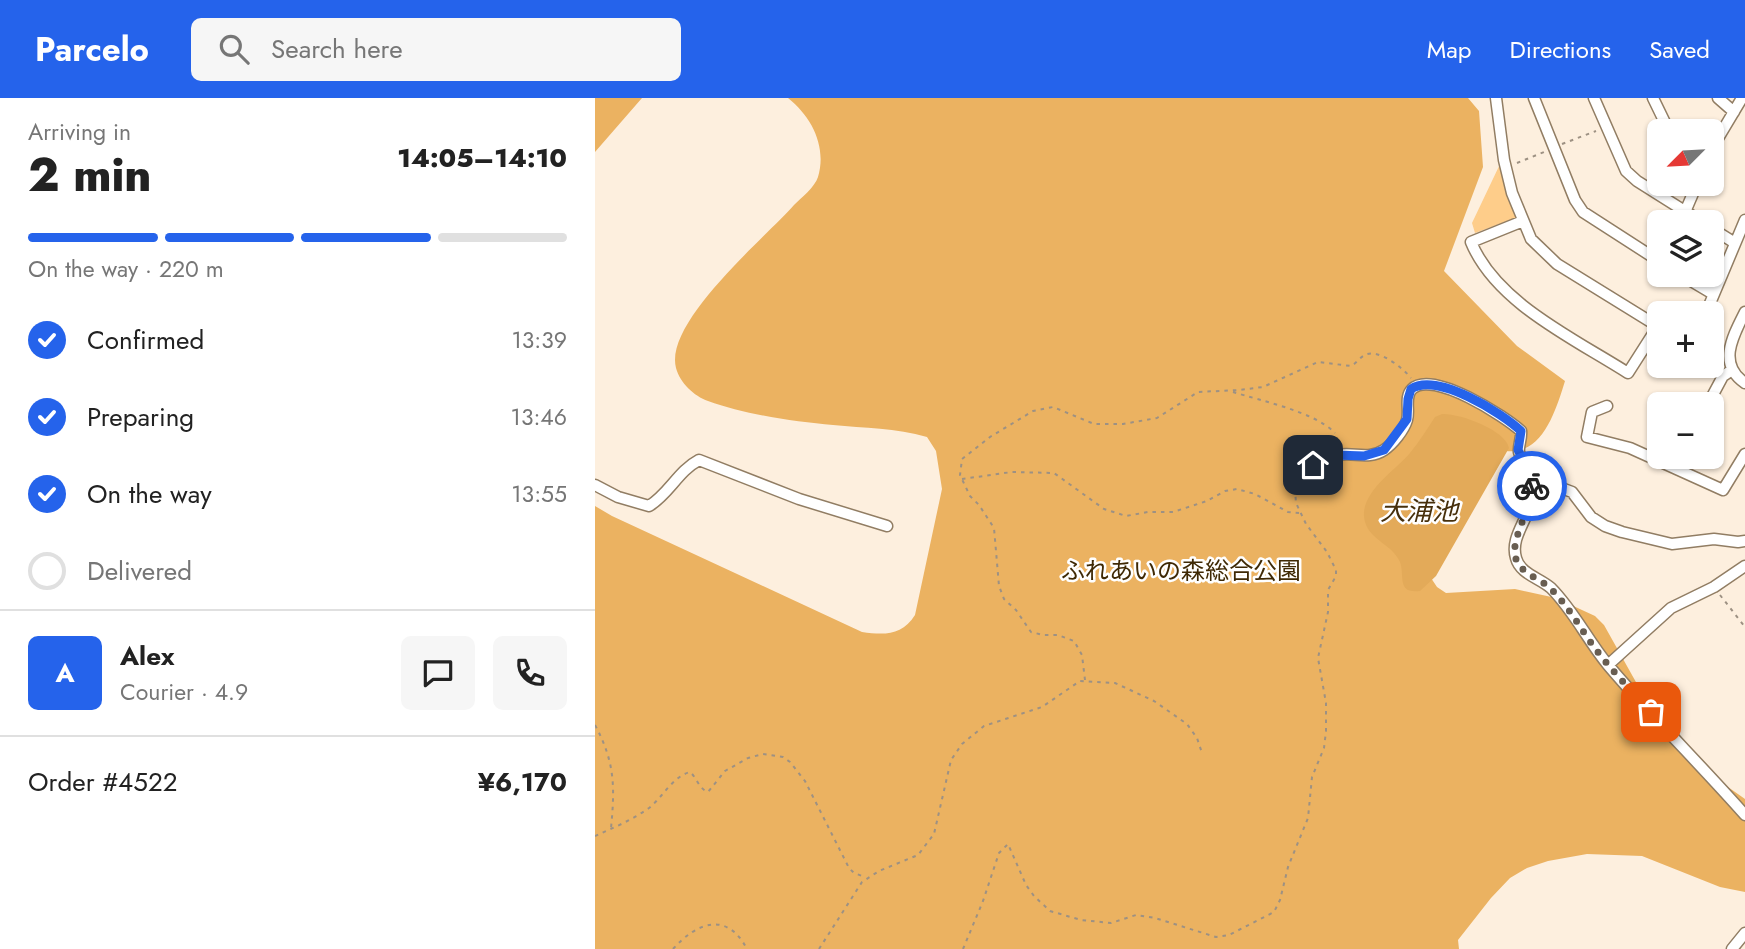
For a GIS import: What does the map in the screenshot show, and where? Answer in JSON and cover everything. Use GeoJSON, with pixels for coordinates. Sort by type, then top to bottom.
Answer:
{"type":"FeatureCollection","features":[{"type":"Feature","properties":{"kind":"street"},"geometry":{"type":"LineString","coordinates":[[1496,98],[1504,160],[1512,193],[1531,239],[1557,264],[1647,319]]}},
{"type":"Feature","properties":{"kind":"street"},"geometry":{"type":"LineString","coordinates":[[1534,98],[1575,201],[1583,212],[1647,253]]}},
{"type":"Feature","properties":{"kind":"street"},"geometry":{"type":"LineString","coordinates":[[1594,98],[1626,171],[1682,210]]}},
{"type":"Feature","properties":{"kind":"street"},"geometry":{"type":"LineString","coordinates":[[1653,98],[1663,119]]}},
{"type":"Feature","properties":{"kind":"street"},"geometry":{"type":"LineString","coordinates":[[1718,98],[1734,112]]}},
{"type":"Feature","properties":{"kind":"street"},"geometry":{"type":"LineString","coordinates":[[1724,129],[1742,98]]}},
{"type":"Feature","properties":{"kind":"street"},"geometry":{"type":"LineString","coordinates":[[1710,301],[1745,220]]}},
{"type":"Feature","properties":{"kind":"street"},"geometry":{"type":"LineString","coordinates":[[1523,221],[1471,242],[1477,257],[1488,272],[1528,310],[1628,373],[1647,343]]}},
{"type":"Feature","properties":{"kind":"street"},"geometry":{"type":"LineString","coordinates":[[1724,236],[1735,243]]}},
{"type":"Feature","properties":{"kind":"street"},"geometry":{"type":"LineString","coordinates":[[1701,287],[1713,294]]}},
{"type":"Feature","properties":{"kind":"street"},"geometry":{"type":"LineString","coordinates":[[1745,312],[1729,344],[1732,370],[1745,383]]}},
{"type":"Feature","properties":{"kind":"street"},"geometry":{"type":"LineString","coordinates":[[1714,392],[1723,376],[1732,370]]}},
{"type":"Feature","properties":{"kind":"street"},"geometry":{"type":"LineString","coordinates":[[1313,465],[1335,455],[1364,456],[1384,450],[1407,419],[1409,394],[1420,385],[1445,388],[1497,412],[1512,422],[1521,431],[1518,450],[1532,477],[1531,503],[1514,549],[1516,561],[1523,570],[1550,587],[1575,617],[1608,665],[1745,815]]}},
{"type":"Feature","properties":{"kind":"street"},"geometry":{"type":"LineString","coordinates":[[1607,406],[1592,412],[1587,436],[1647,455]]}},
{"type":"Feature","properties":{"kind":"street"},"geometry":{"type":"LineString","coordinates":[[1678,469],[1724,490],[1745,454]]}},
{"type":"Feature","properties":{"kind":"street"},"geometry":{"type":"LineString","coordinates":[[595,485],[618,497],[649,506],[661,499],[689,465],[699,460],[799,499],[887,526]]}},
{"type":"Feature","properties":{"kind":"street"},"geometry":{"type":"LineString","coordinates":[[1532,477],[1572,492],[1591,517],[1622,532],[1672,544],[1714,539],[1745,541]]}},
{"type":"Feature","properties":{"kind":"street"},"geometry":{"type":"LineString","coordinates":[[1608,665],[1671,608],[1714,587],[1745,566]]}},
{"type":"Feature","properties":{"kind":"street"},"geometry":{"type":"LineString","coordinates":[[1732,949],[1745,933]]}},
{"type":"Feature","properties":{"kind":"path"},"geometry":{"type":"LineString","coordinates":[[1085,680],[1082,655],[1074,641],[1058,635],[1036,635],[1031,632],[1016,610],[1004,599],[999,586],[994,528],[970,496],[962,479],[960,463],[971,449],[1033,411],[1053,407],[1094,424],[1123,424],[1157,418],[1198,392],[1263,387],[1318,362],[1351,366],[1370,353],[1406,372],[1420,385]]}},
{"type":"Feature","properties":{"kind":"path"},"geometry":{"type":"LineString","coordinates":[[1229,390],[1305,416],[1329,426],[1335,433]]}},
{"type":"Feature","properties":{"kind":"path"},"geometry":{"type":"LineString","coordinates":[[963,949],[999,853],[1008,844],[1026,885],[1034,896],[1050,911],[1081,920],[1111,923],[1136,915],[1146,916],[1216,937],[1229,935],[1274,912],[1280,900],[1288,867],[1308,818],[1312,777],[1324,748],[1326,703],[1318,658],[1328,612],[1328,590],[1336,576],[1333,562],[1300,514],[1295,490],[1313,465]]}},
{"type":"Feature","properties":{"kind":"path"},"geometry":{"type":"LineString","coordinates":[[962,479],[1012,472],[1054,473],[1104,509],[1126,516],[1148,512],[1173,512],[1207,501],[1225,491],[1237,489],[1255,494],[1288,512],[1300,514]]}},
{"type":"Feature","properties":{"kind":"path"},"geometry":{"type":"LineString","coordinates":[[1714,587],[1745,627]]}},
{"type":"Feature","properties":{"kind":"path"},"geometry":{"type":"LineString","coordinates":[[819,949],[862,882],[898,862],[918,855],[934,834],[951,760],[962,744],[977,730],[1001,719],[1037,709],[1072,685],[1085,680],[1115,683],[1154,701],[1187,724],[1197,738],[1202,754]]}},
{"type":"Feature","properties":{"kind":"path"},"geometry":{"type":"LineString","coordinates":[[595,725],[611,760],[615,795],[611,829]]}},
{"type":"Feature","properties":{"kind":"path"},"geometry":{"type":"LineString","coordinates":[[595,836],[650,807],[681,774],[689,772],[695,776],[702,789],[708,792],[725,771],[748,758],[763,754],[783,757],[805,781],[849,867],[854,873],[867,878]]}},
{"type":"Feature","properties":{"kind":"path"},"geometry":{"type":"LineString","coordinates":[[673,949],[697,929],[716,923],[734,932],[747,949]]}},
{"type":"Feature","properties":{"kind":"shaded area"},"geometry":{"type":"Polygon","coordinates":[[[1501,162],[1516,218],[1475,233],[1472,223],[1501,162]]]}},
{"type":"Feature","properties":{"kind":"green space"},"geometry":{"type":"Polygon","coordinates":[[[595,98],[642,98],[595,152],[595,98]]]}},
{"type":"Feature","properties":{"kind":"green space","name":"ふれあいの森総合公園"},"geometry":{"type":"Polygon","coordinates":[[[788,98],[1468,98],[1479,111],[1483,167],[1444,271],[1517,346],[1565,381],[1551,420],[1544,431],[1526,448],[1500,450],[1425,569],[1437,587],[1446,593],[1515,589],[1556,598],[1595,616],[1604,625],[1646,700],[1691,761],[1745,799],[1745,892],[1720,887],[1642,856],[1587,854],[1548,861],[1527,868],[1510,878],[1458,940],[1459,949],[595,949],[595,506],[862,632],[892,632],[904,627],[915,615],[942,489],[936,451],[927,437],[892,430],[786,420],[737,410],[698,396],[684,384],[676,368],[676,349],[685,328],[700,305],[811,188],[818,177],[820,155],[815,133],[804,114],[788,98]]]}},
{"type":"Feature","properties":{"kind":"water","name":"大浦池"},"geometry":{"type":"Polygon","coordinates":[[[1442,414],[1459,416],[1491,429],[1506,441],[1509,448],[1436,576],[1420,591],[1412,591],[1404,587],[1400,562],[1396,556],[1368,528],[1364,512],[1379,484],[1410,453],[1435,417],[1442,414]]]}},
{"type":"Feature","properties":{"kind":"way so far"},"geometry":{"type":"LineString","coordinates":[[1532,486],[1531,503],[1514,549],[1516,561],[1523,570],[1550,587],[1575,617],[1608,665],[1651,712]]}},
{"type":"Feature","properties":{"kind":"route"},"geometry":{"type":"LineString","coordinates":[[1313,465],[1335,455],[1364,456],[1384,450],[1407,419],[1411,389],[1420,385],[1431,385],[1445,388],[1497,412],[1521,431],[1522,439],[1518,450],[1532,477],[1532,486]]}}]}
